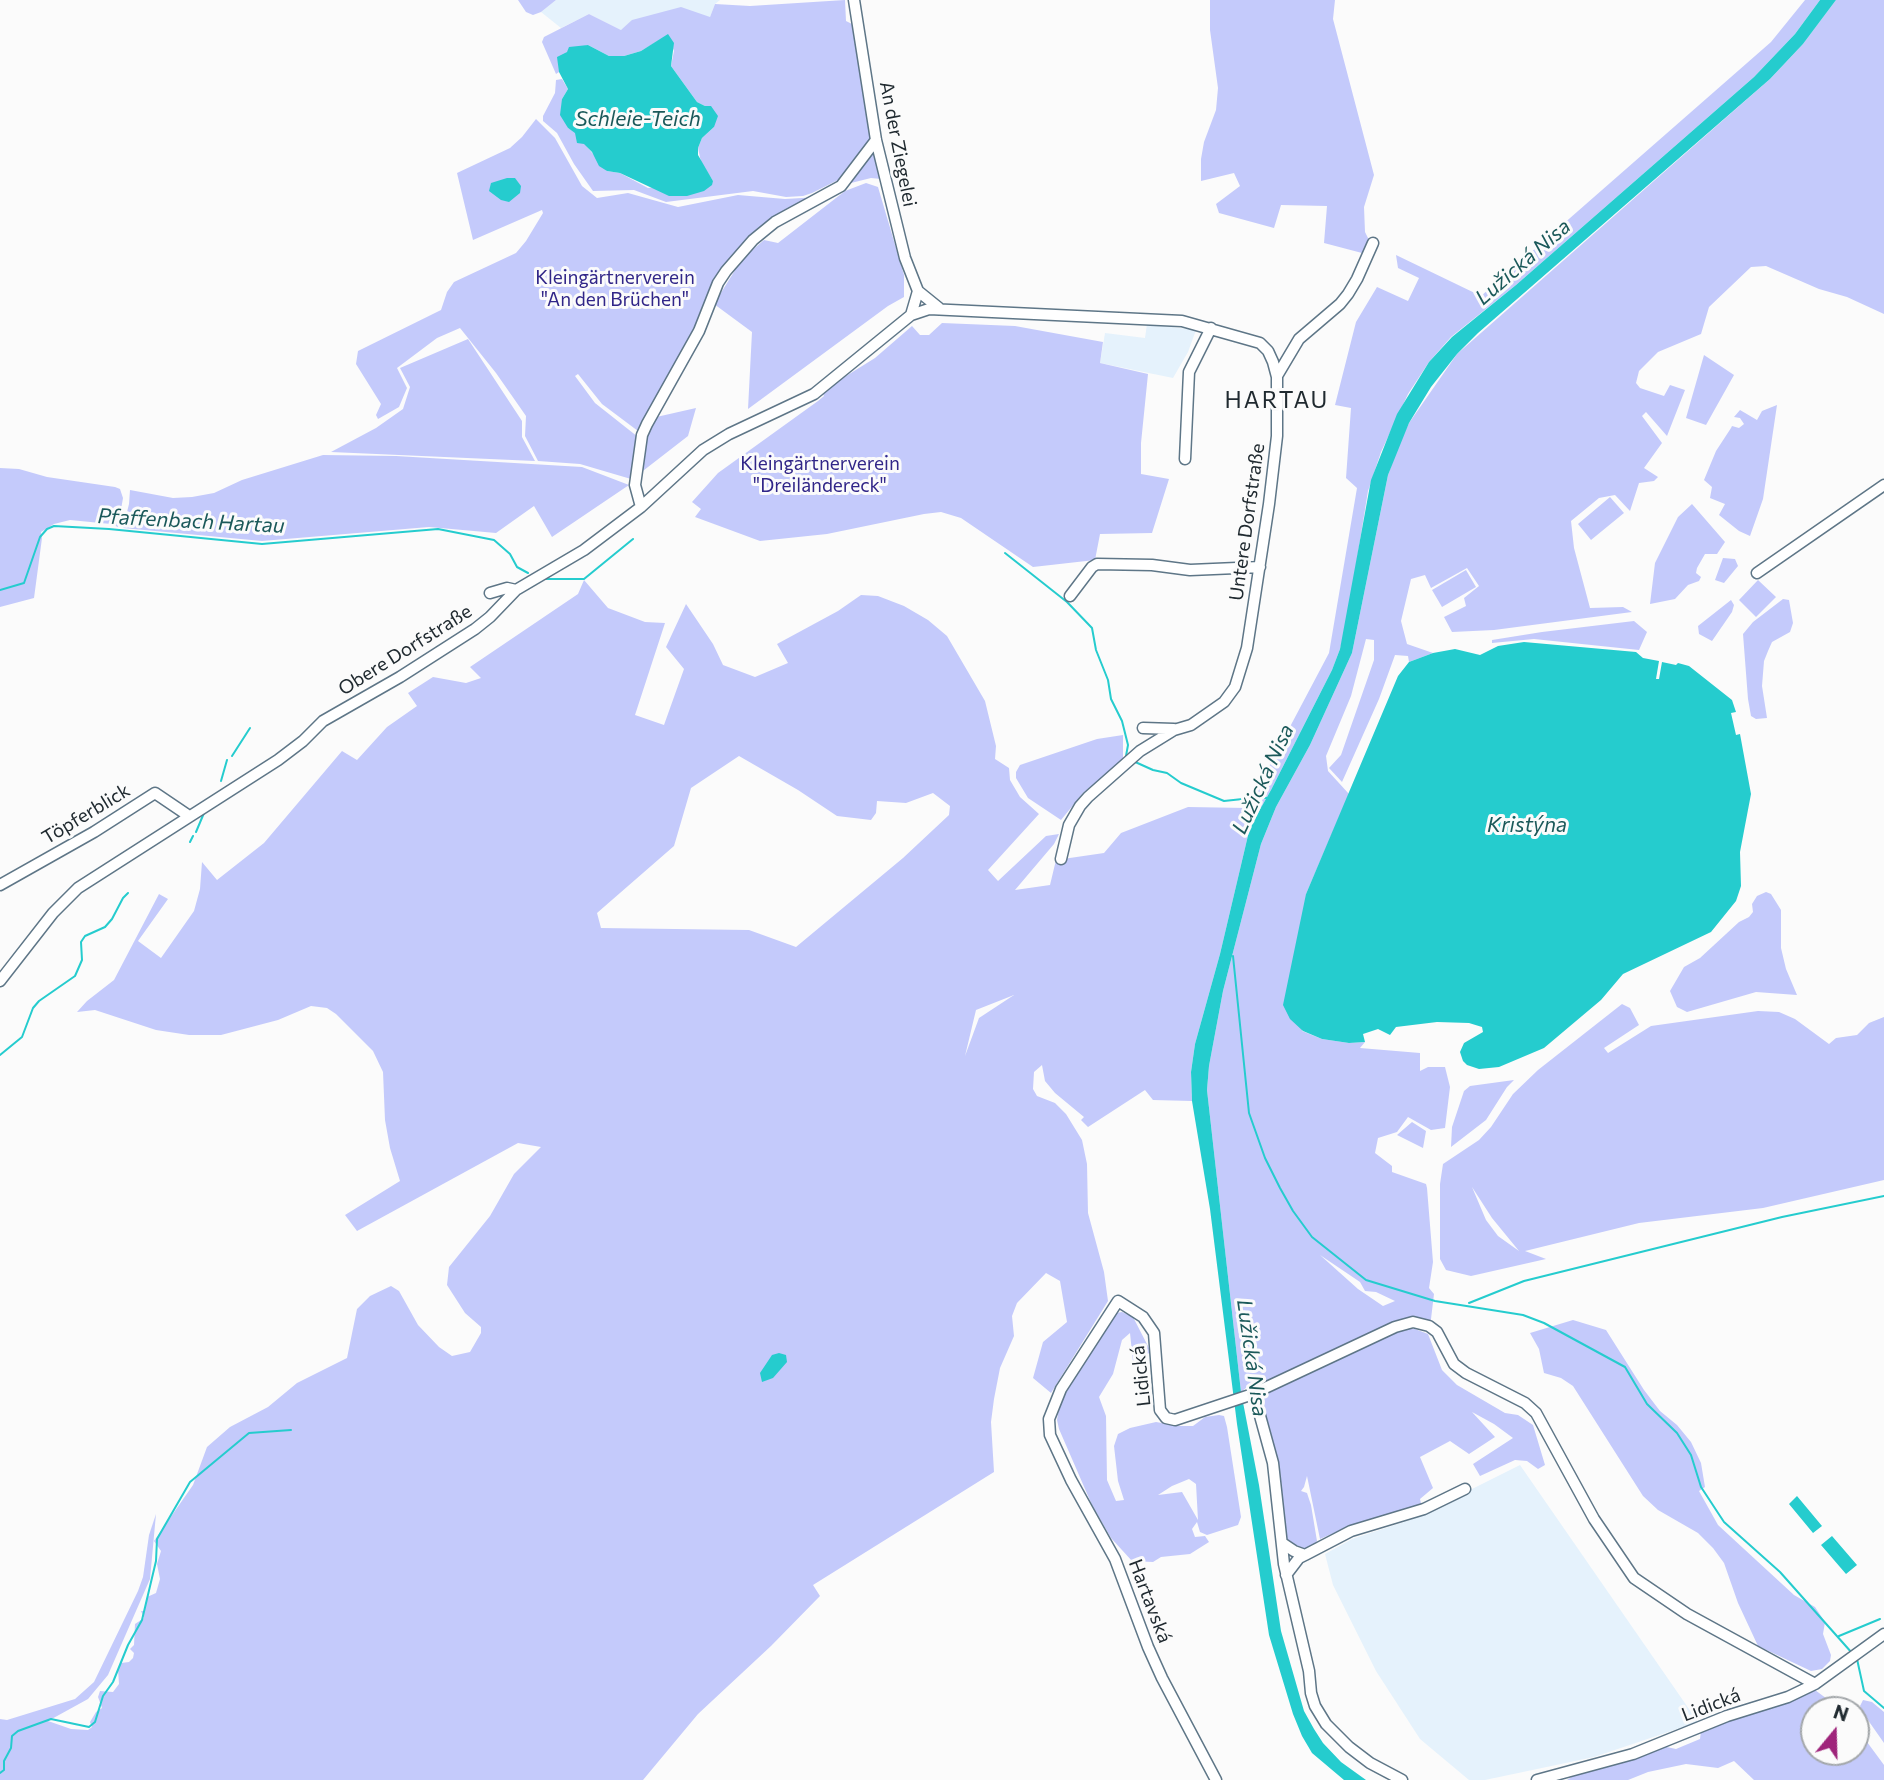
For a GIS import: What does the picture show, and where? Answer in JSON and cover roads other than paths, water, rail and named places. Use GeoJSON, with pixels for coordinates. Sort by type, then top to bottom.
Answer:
{"type":"FeatureCollection","features":[{"type":"Feature","properties":{"kind":"street","name":"An der Ziegelei"},"geometry":{"type":"LineString","coordinates":[[854,0],[876,140],[905,258],[918,291],[939,308]]}},
{"type":"Feature","properties":{"kind":"street"},"geometry":{"type":"LineString","coordinates":[[641,507],[635,485],[642,435],[699,331],[718,283],[753,240],[775,222],[841,186],[876,140]]}},
{"type":"Feature","properties":{"kind":"street"},"geometry":{"type":"LineString","coordinates":[[1277,377],[1299,339],[1348,295],[1373,243]]}},
{"type":"Feature","properties":{"kind":"street"},"geometry":{"type":"LineString","coordinates":[[911,315],[918,291]]}},
{"type":"Feature","properties":{"kind":"street"},"geometry":{"type":"LineString","coordinates":[[911,315],[939,308],[1171,320],[1254,340],[1268,351],[1280,350],[1289,353]]}},
{"type":"Feature","properties":{"kind":"street","name":"Obere Dorfstraße"},"geometry":{"type":"LineString","coordinates":[[0,981],[64,901],[78,888],[298,745],[323,721],[400,677],[475,629],[516,590],[584,550],[641,507],[704,450],[814,394],[911,315]]}},
{"type":"Feature","properties":{"kind":"street"},"geometry":{"type":"LineString","coordinates":[[1185,459],[1189,372],[1211,328]]}},
{"type":"Feature","properties":{"kind":"street","name":"Untere Dorfstraße"},"geometry":{"type":"LineString","coordinates":[[1060,859],[1069,825],[1080,806],[1131,760],[1174,730],[1191,725],[1219,706],[1235,687],[1247,649],[1277,436],[1277,377],[1268,351]]}},
{"type":"Feature","properties":{"kind":"street"},"geometry":{"type":"LineString","coordinates":[[1757,573],[1884,485]]}},
{"type":"Feature","properties":{"kind":"street"},"geometry":{"type":"LineString","coordinates":[[1070,596],[1097,564],[1152,565],[1189,570],[1260,567]]}},
{"type":"Feature","properties":{"kind":"street"},"geometry":{"type":"LineString","coordinates":[[490,593],[507,587],[516,590]]}},
{"type":"Feature","properties":{"kind":"street"},"geometry":{"type":"LineString","coordinates":[[1143,728],[1174,730]]}},
{"type":"Feature","properties":{"kind":"street","name":"Töpferblick"},"geometry":{"type":"LineString","coordinates":[[0,886],[155,793],[189,816]]}},
{"type":"Feature","properties":{"kind":"street","name":"Lidická"},"geometry":{"type":"LineString","coordinates":[[1050,1435],[1049,1419],[1061,1389],[1118,1301],[1143,1317],[1154,1333],[1160,1410],[1166,1418],[1175,1419],[1252,1395],[1395,1327],[1413,1322],[1429,1326],[1437,1332],[1454,1364],[1466,1373],[1525,1403],[1536,1413],[1594,1519],[1634,1578],[1687,1614],[1815,1684]]}},
{"type":"Feature","properties":{"kind":"street"},"geometry":{"type":"LineString","coordinates":[[1252,1395],[1273,1464],[1286,1575],[1310,1671],[1311,1693],[1315,1706],[1325,1724],[1349,1747],[1370,1763],[1402,1780]]}},
{"type":"Feature","properties":{"kind":"street","name":"Hartavská"},"geometry":{"type":"LineString","coordinates":[[1050,1435],[1071,1480],[1115,1559],[1162,1678],[1216,1780]]}},
{"type":"Feature","properties":{"kind":"street"},"geometry":{"type":"LineString","coordinates":[[1286,1575],[1299,1558],[1351,1531],[1424,1509],[1465,1489]]}},
{"type":"Feature","properties":{"kind":"street"},"geometry":{"type":"LineString","coordinates":[[1282,1543],[1305,1555]]}},
{"type":"Feature","properties":{"kind":"street","name":"Lidická"},"geometry":{"type":"LineString","coordinates":[[1537,1780],[1633,1754],[1815,1684],[1884,1634]]}},
{"type":"Feature","properties":{"kind":"water"},"geometry":{"type":"Polygon","coordinates":[[[1820,0],[1836,0],[1803,44],[1770,79],[1478,333],[1431,387],[1409,423],[1388,475],[1352,653],[1310,745],[1276,807],[1261,844],[1223,991],[1207,1090],[1241,1392],[1259,1485],[1281,1631],[1304,1711],[1314,1729],[1341,1762],[1366,1780],[1344,1780],[1312,1753],[1302,1736],[1269,1635],[1237,1424],[1210,1209],[1192,1101],[1191,1072],[1195,1044],[1220,954],[1250,827],[1332,670],[1340,649],[1371,480],[1397,414],[1429,362],[1452,337],[1516,285],[1754,77],[1795,34],[1820,0]]]}},
{"type":"Feature","properties":{"kind":"water","name":"Schleie-Teich"},"geometry":{"type":"Polygon","coordinates":[[[668,34],[674,43],[671,66],[697,102],[711,106],[718,116],[714,127],[702,138],[698,148],[698,155],[713,181],[712,185],[704,191],[687,196],[669,196],[599,166],[592,152],[584,144],[577,143],[575,133],[568,128],[560,115],[562,99],[568,89],[559,72],[557,57],[567,52],[569,47],[588,45],[609,56],[624,56],[641,51],[668,34]]]}},
{"type":"Feature","properties":{"kind":"water"},"geometry":{"type":"Polygon","coordinates":[[[515,178],[521,186],[520,193],[509,202],[501,200],[489,191],[491,183],[515,178]]]}},
{"type":"Feature","properties":{"kind":"water","name":"Kristýna"},"geometry":{"type":"Polygon","coordinates":[[[1524,642],[1636,652],[1643,658],[1659,661],[1656,679],[1659,679],[1662,662],[1689,666],[1732,700],[1736,712],[1731,713],[1736,735],[1740,734],[1751,794],[1740,852],[1741,886],[1736,901],[1711,932],[1623,974],[1601,1000],[1544,1048],[1499,1067],[1479,1069],[1463,1061],[1460,1052],[1464,1043],[1483,1032],[1482,1027],[1469,1023],[1437,1022],[1396,1027],[1390,1035],[1378,1029],[1363,1034],[1365,1042],[1349,1043],[1322,1039],[1303,1031],[1290,1019],[1283,1005],[1306,894],[1398,676],[1409,662],[1433,653],[1455,649],[1480,655],[1498,646],[1524,642]]]}},
{"type":"Feature","properties":{"kind":"water"},"geometry":{"type":"Polygon","coordinates":[[[772,1355],[786,1355],[787,1362],[773,1378],[762,1382],[760,1373],[772,1355]]]}},
{"type":"Feature","properties":{"kind":"water"},"geometry":{"type":"Polygon","coordinates":[[[1797,1496],[1822,1526],[1813,1533],[1789,1504],[1797,1496]]]}},
{"type":"Feature","properties":{"kind":"water"},"geometry":{"type":"Polygon","coordinates":[[[1832,1536],[1857,1565],[1846,1574],[1821,1545],[1832,1536]]]}},
{"type":"Feature","properties":{"kind":"waterway","name":"Pfaffenbach Hartau"},"geometry":{"type":"LineString","coordinates":[[0,590],[24,583],[40,537],[54,526],[262,544],[438,529],[494,540],[510,554],[517,567],[528,573]]}},
{"type":"Feature","properties":{"kind":"waterway","name":"Pfaffenbach Hartau"},"geometry":{"type":"LineString","coordinates":[[541,579],[584,579],[633,539]]}},
{"type":"Feature","properties":{"kind":"waterway","name":"Pfaffenbach Hartau"},"geometry":{"type":"LineString","coordinates":[[1005,553],[1067,602],[1092,628],[1111,699],[1122,721],[1128,745],[1126,756]]}},
{"type":"Feature","properties":{"kind":"waterway"},"geometry":{"type":"LineString","coordinates":[[388,653],[409,650]]}},
{"type":"Feature","properties":{"kind":"waterway"},"geometry":{"type":"LineString","coordinates":[[232,756],[250,728]]}},
{"type":"Feature","properties":{"kind":"waterway"},"geometry":{"type":"LineString","coordinates":[[221,781],[227,760]]}},
{"type":"Feature","properties":{"kind":"waterway","name":"Pfaffenbach Hartau"},"geometry":{"type":"LineString","coordinates":[[1133,761],[1167,773],[1181,783],[1224,801],[1268,798]]}},
{"type":"Feature","properties":{"kind":"waterway"},"geometry":{"type":"LineString","coordinates":[[196,832],[204,813]]}},
{"type":"Feature","properties":{"kind":"waterway"},"geometry":{"type":"LineString","coordinates":[[190,842],[193,836]]}},
{"type":"Feature","properties":{"kind":"waterway"},"geometry":{"type":"LineString","coordinates":[[0,1055],[22,1037],[33,1008],[39,1001],[75,976],[82,960],[81,942],[85,936],[105,927],[128,893]]}},
{"type":"Feature","properties":{"kind":"waterway"},"geometry":{"type":"LineString","coordinates":[[1233,956],[1249,1113],[1265,1158],[1280,1188],[1312,1237],[1366,1280],[1435,1301],[1523,1315],[1544,1323],[1625,1367],[1647,1404],[1677,1433],[1691,1455],[1701,1487],[1724,1522],[1780,1572],[1852,1653]]}},
{"type":"Feature","properties":{"kind":"waterway"},"geometry":{"type":"LineString","coordinates":[[1469,1303],[1524,1281],[1782,1217],[1884,1196]]}},
{"type":"Feature","properties":{"kind":"waterway"},"geometry":{"type":"LineString","coordinates":[[0,1773],[4,1770],[12,1736],[18,1731],[51,1719],[89,1727],[95,1722],[103,1696],[113,1682],[142,1620],[156,1561],[157,1539],[190,1482],[249,1433],[291,1430]]}},
{"type":"Feature","properties":{"kind":"waterway"},"geometry":{"type":"LineString","coordinates":[[1839,1636],[1880,1619]]}},
{"type":"Feature","properties":{"kind":"waterway"},"geometry":{"type":"LineString","coordinates":[[1857,1659],[1864,1691],[1884,1708]]}},
{"type":"Feature","properties":{"kind":"district","name":"HARTAU"},"geometry":{"type":"Point","coordinates":[1277,400]}},
{"type":"Feature","properties":{"kind":"water label","name":"Lužická Nisa"},"geometry":{"type":"Point","coordinates":[1523,262]}},
{"type":"Feature","properties":{"kind":"water label","name":"Lužická Nisa"},"geometry":{"type":"Point","coordinates":[1263,779]}},
{"type":"Feature","properties":{"kind":"water label","name":"Lužická Nisa"},"geometry":{"type":"Point","coordinates":[1252,1358]}},
{"type":"Feature","properties":{"kind":"park label","name":"Kleingärtnerverein \"An den Brüchen\""},"geometry":{"type":"Point","coordinates":[615,289]}},
{"type":"Feature","properties":{"kind":"park label","name":"Kleingärtnerverein \"Dreiländereck\""},"geometry":{"type":"Point","coordinates":[820,475]}}]}
